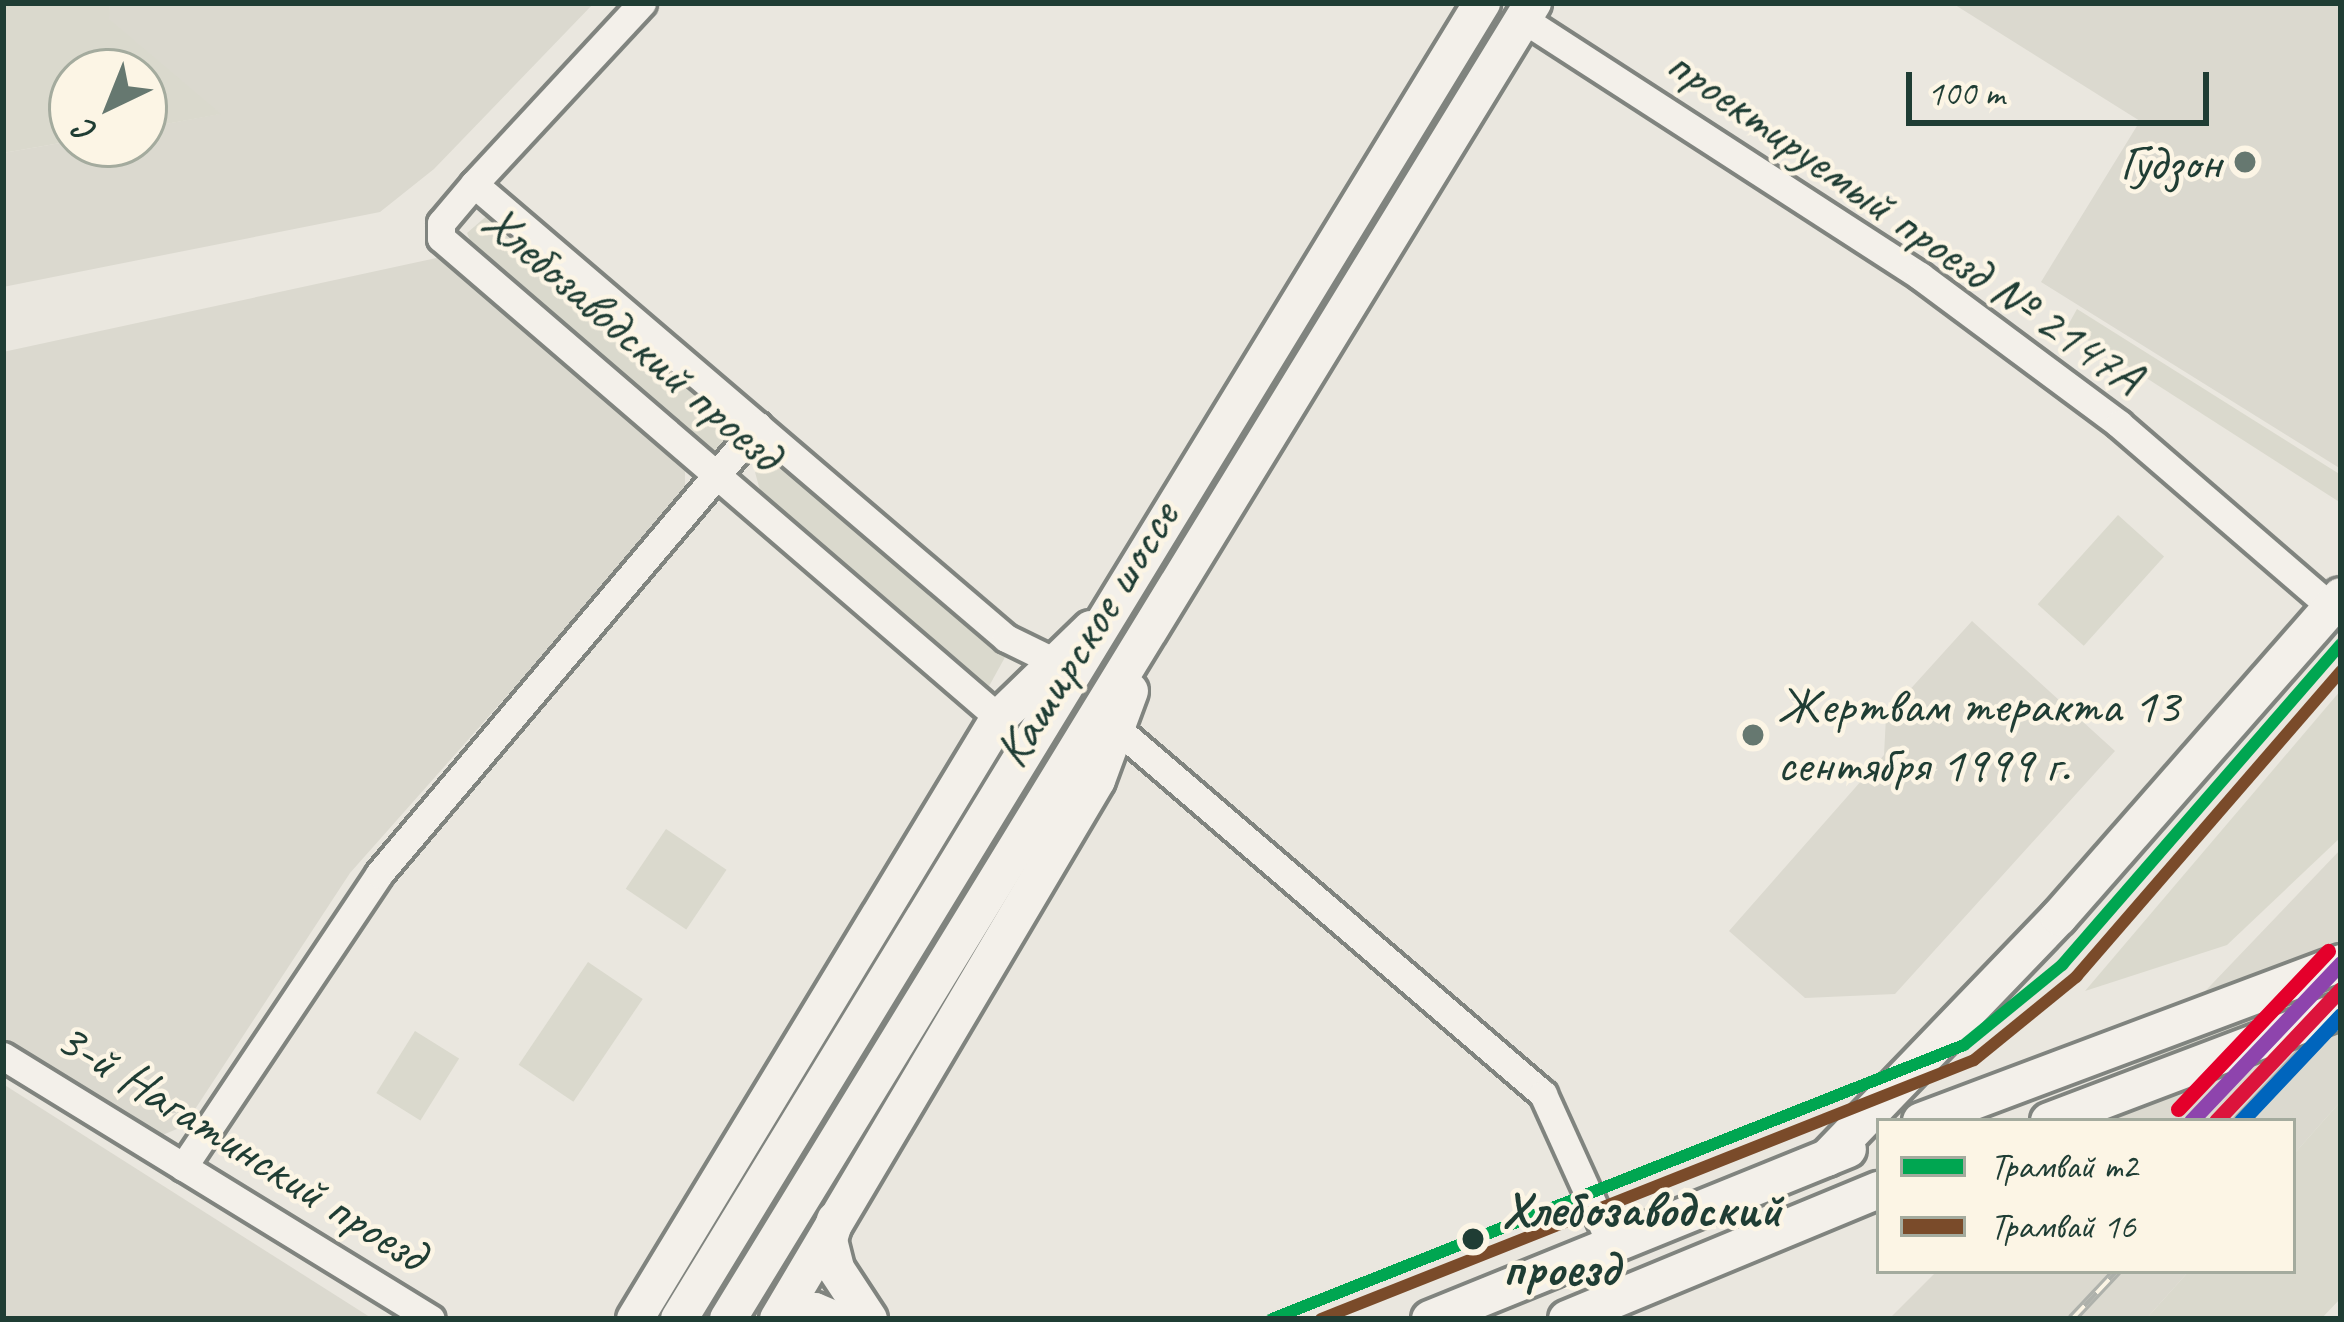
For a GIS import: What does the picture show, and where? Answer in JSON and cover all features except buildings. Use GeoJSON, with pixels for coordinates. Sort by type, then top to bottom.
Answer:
{"type":"FeatureCollection","features":[{"type":"Feature","properties":{"kind":"main road","name":"Каширское шоссе"},"geometry":{"type":"LineString","coordinates":[[679,1319],[1124,598],[1482,3]]}},
{"type":"Feature","properties":{"kind":"main road","name":"Каширское шоссе"},"geometry":{"type":"LineString","coordinates":[[728,1319],[1528,11]]}},
{"type":"Feature","properties":{"kind":"main road"},"geometry":{"type":"LineString","coordinates":[[634,1319],[999,718],[1124,598]]}},
{"type":"Feature","properties":{"kind":"main road"},"geometry":{"type":"LineString","coordinates":[[1827,1157],[2059,917],[2336,601]]}},
{"type":"Feature","properties":{"kind":"main road"},"geometry":{"type":"LineString","coordinates":[[778,1319],[1097,780],[1165,604]]}},
{"type":"Feature","properties":{"kind":"main road"},"geometry":{"type":"LineString","coordinates":[[1929,1118],[2341,963]]}},
{"type":"Feature","properties":{"kind":"main road"},"geometry":{"type":"LineString","coordinates":[[2057,1118],[2341,1010]]}},
{"type":"Feature","properties":{"kind":"main road"},"geometry":{"type":"LineString","coordinates":[[1430,1319],[1876,1138]]}},
{"type":"Feature","properties":{"kind":"main road"},"geometry":{"type":"LineString","coordinates":[[1567,1319],[1876,1191]]}},
{"type":"Feature","properties":{"kind":"main road"},"geometry":{"type":"LineString","coordinates":[[839,1209],[831,1253],[869,1319]]}},
{"type":"Feature","properties":{"kind":"main road"},"geometry":{"type":"LineString","coordinates":[[791,1319],[815,1311],[834,1319]]}},
{"type":"Feature","properties":{"kind":"street"},"geometry":{"type":"LineString","coordinates":[[474,184],[643,3]]}},
{"type":"Feature","properties":{"kind":"street","name":"проектируемый проезд № 2147А"},"geometry":{"type":"LineString","coordinates":[[1528,11],[1920,275],[2119,424],[2336,601]]}},
{"type":"Feature","properties":{"kind":"street","name":"Хлебозаводский проезд"},"geometry":{"type":"LineString","coordinates":[[999,718],[450,250],[441,223],[474,184],[1006,638],[1055,662]]}},
{"type":"Feature","properties":{"kind":"street"},"geometry":{"type":"LineString","coordinates":[[183,1167],[379,874],[758,426]]}},
{"type":"Feature","properties":{"kind":"street"},"geometry":{"type":"LineString","coordinates":[[1115,727],[1543,1094],[1611,1244]]}},
{"type":"Feature","properties":{"kind":"street","name":"3-й Нагатинский проезд"},"geometry":{"type":"LineString","coordinates":[[3,1056],[431,1319]]}},
{"type":"Feature","properties":{"kind":"shaded area"},"geometry":{"type":"Polygon","coordinates":[[[3,3],[110,3],[109,19],[143,48],[48,48],[48,145],[3,153],[3,3]]]}},
{"type":"Feature","properties":{"kind":"shaded area"},"geometry":{"type":"Polygon","coordinates":[[[110,3],[594,3],[434,169],[380,212],[3,287],[3,153],[48,145],[48,168],[168,168],[168,124],[219,114],[168,70],[168,48],[142,48],[108,19],[110,3]]]}},
{"type":"Feature","properties":{"kind":"shaded area","name":"Гудзон"},"geometry":{"type":"Polygon","coordinates":[[[1952,3],[2341,3],[2341,469],[2041,282],[2140,121],[1952,3]]]}},
{"type":"Feature","properties":{"kind":"shaded area"},"geometry":{"type":"Polygon","coordinates":[[[168,69],[221,114],[168,124],[168,69]]]}},
{"type":"Feature","properties":{"kind":"shaded area"},"geometry":{"type":"Polygon","coordinates":[[[489,214],[738,423],[723,449],[709,451],[475,252],[467,233],[489,214]]]}},
{"type":"Feature","properties":{"kind":"shaded area"},"geometry":{"type":"Polygon","coordinates":[[[441,257],[685,463],[685,495],[350,873],[184,1126],[153,1139],[3,1042],[3,352],[441,257]]]}},
{"type":"Feature","properties":{"kind":"shaded area"},"geometry":{"type":"Polygon","coordinates":[[[2077,309],[2341,475],[2341,503],[2067,327],[2077,309]]]}},
{"type":"Feature","properties":{"kind":"shaded area"},"geometry":{"type":"Polygon","coordinates":[[[776,456],[1009,650],[988,688],[761,494],[755,472],[776,456]]]}},
{"type":"Feature","properties":{"kind":"shaded area"},"geometry":{"type":"Polygon","coordinates":[[[2118,515],[2164,556],[2084,646],[2038,604],[2118,515]]]}},
{"type":"Feature","properties":{"kind":"shaded area"},"geometry":{"type":"Polygon","coordinates":[[[1972,621],[2115,751],[1895,994],[1805,998],[1729,931],[1884,755],[1886,716],[1972,621]]]}},
{"type":"Feature","properties":{"kind":"shaded area"},"geometry":{"type":"Polygon","coordinates":[[[2341,690],[2341,837],[2227,945],[2085,991],[2341,690]]]}},
{"type":"Feature","properties":{"kind":"shaded area"},"geometry":{"type":"Polygon","coordinates":[[[666,829],[727,870],[686,930],[626,889],[666,829]]]}},
{"type":"Feature","properties":{"kind":"shaded area"},"geometry":{"type":"Polygon","coordinates":[[[2341,849],[2341,1101],[2296,1152],[2296,1118],[2084,1118],[2341,849]]]}},
{"type":"Feature","properties":{"kind":"shaded area"},"geometry":{"type":"Polygon","coordinates":[[[588,962],[643,999],[573,1102],[519,1065],[588,962]]]}},
{"type":"Feature","properties":{"kind":"shaded area"},"geometry":{"type":"Polygon","coordinates":[[[415,1031],[459,1059],[420,1120],[376,1093],[415,1031]]]}},
{"type":"Feature","properties":{"kind":"shaded area"},"geometry":{"type":"Polygon","coordinates":[[[3,1084],[373,1319],[3,1319],[3,1084]]]}},
{"type":"Feature","properties":{"kind":"shaded area"},"geometry":{"type":"Polygon","coordinates":[[[2341,1101],[2341,1298],[2321,1319],[2146,1319],[2186,1274],[2296,1274],[2296,1152],[2341,1101]]]}},
{"type":"Feature","properties":{"kind":"shaded area"},"geometry":{"type":"Polygon","coordinates":[[[1934,1274],[2186,1274],[2146,1319],[1889,1319],[1934,1274]]]}},
{"type":"Feature","properties":{"kind":"railway"},"geometry":{"type":"LineString","coordinates":[[2240,1118],[2341,1010]]}},
{"type":"Feature","properties":{"kind":"railway"},"geometry":{"type":"LineString","coordinates":[[2072,1319],[2114,1274]]}},
{"type":"Feature","properties":{"kind":"tram line","name":"т2"},"geometry":{"type":"LineString","coordinates":[[1272,1319],[1964,1045],[2062,965],[2341,644]]}},
{"type":"Feature","properties":{"kind":"tram line","name":"16"},"geometry":{"type":"LineString","coordinates":[[1321,1319],[1974,1060],[2076,977],[2341,671]]}},
{"type":"Feature","properties":{"kind":"transit line"},"geometry":{"type":"LineString","coordinates":[[2178,1109],[2328,951]]}},
{"type":"Feature","properties":{"kind":"transit line"},"geometry":{"type":"LineString","coordinates":[[2194,1118],[2341,963]]}},
{"type":"Feature","properties":{"kind":"transit line"},"geometry":{"type":"LineString","coordinates":[[2219,1118],[2341,989]]}},
{"type":"Feature","properties":{"kind":"transit line"},"geometry":{"type":"LineString","coordinates":[[2244,1118],[2341,1015]]}},
{"type":"Feature","properties":{"kind":"place","name":"Гудзон"},"geometry":{"type":"Point","coordinates":[2245,162]}},
{"type":"Feature","properties":{"kind":"place","name":"Жертвам теракта 13 сентября 1999 г."},"geometry":{"type":"Point","coordinates":[1753,735]}},
{"type":"Feature","properties":{"kind":"place","name":"Хлебозаводский проезд"},"geometry":{"type":"Point","coordinates":[1473,1239]}}]}
